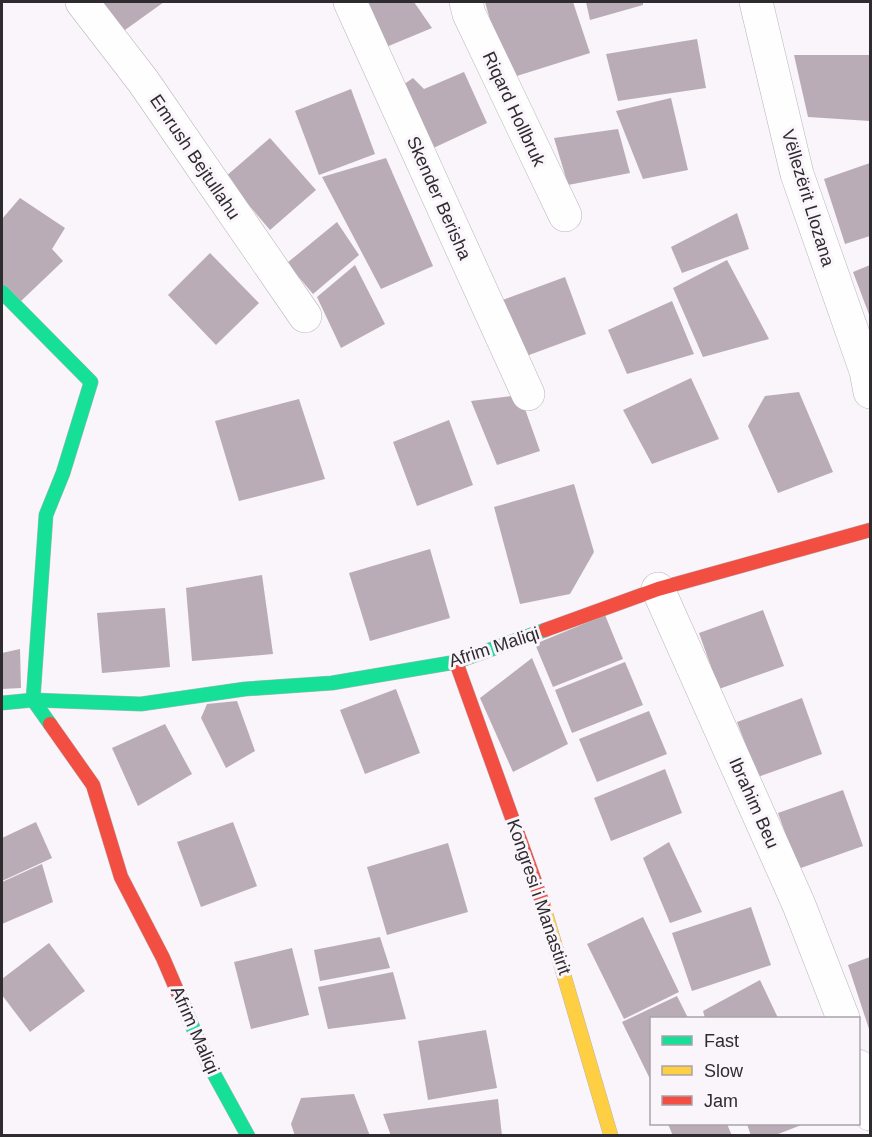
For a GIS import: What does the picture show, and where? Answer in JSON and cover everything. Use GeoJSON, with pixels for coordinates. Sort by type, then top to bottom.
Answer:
{"type":"FeatureCollection","features":[{"type":"Feature","properties":{"kind":"street","name":"Emrush Bejtullahu"},"geometry":{"type":"LineString","coordinates":[[82,2],[143,81],[304,316]]}},
{"type":"Feature","properties":{"kind":"street","name":"Skender Berisha"},"geometry":{"type":"LineString","coordinates":[[350,2],[528,394]]}},
{"type":"Feature","properties":{"kind":"street","name":"Riqard Hollbruk"},"geometry":{"type":"LineString","coordinates":[[466,2],[469,14],[565,215]]}},
{"type":"Feature","properties":{"kind":"street","name":"Vëllezërit Llozana"},"geometry":{"type":"LineString","coordinates":[[756,2],[797,174],[866,371],[870,392]]}},
{"type":"Feature","properties":{"kind":"street"},"geometry":{"type":"LineString","coordinates":[[2,292],[91,382],[63,473],[46,515],[33,700]]}},
{"type":"Feature","properties":{"kind":"street","name":"Afrim Maliqi"},"geometry":{"type":"LineString","coordinates":[[2,703],[33,700],[141,704],[244,689],[332,683],[456,662],[658,589],[870,530]]}},
{"type":"Feature","properties":{"kind":"street","name":"Ibrahim Beu"},"geometry":{"type":"LineString","coordinates":[[658,589],[800,905],[843,1017]]}},
{"type":"Feature","properties":{"kind":"street","name":"Kongresi i Manastirit"},"geometry":{"type":"LineString","coordinates":[[456,662],[550,922],[611,1136]]}},
{"type":"Feature","properties":{"kind":"street","name":"Afrim Maliqi"},"geometry":{"type":"LineString","coordinates":[[33,700],[93,785],[121,877],[163,958],[209,1065],[248,1136]]}},
{"type":"Feature","properties":{"kind":"street"},"geometry":{"type":"LineString","coordinates":[[860,1074],[870,1114]]}},
{"type":"Feature","properties":{"kind":"building"},"geometry":{"type":"Polygon","coordinates":[[[94,2],[164,2],[118,35],[94,2]]]}},
{"type":"Feature","properties":{"kind":"building"},"geometry":{"type":"Polygon","coordinates":[[[357,2],[414,2],[432,28],[379,50],[357,2]]]}},
{"type":"Feature","properties":{"kind":"building"},"geometry":{"type":"Polygon","coordinates":[[[485,2],[573,2],[590,53],[507,79],[485,2]]]}},
{"type":"Feature","properties":{"kind":"building"},"geometry":{"type":"Polygon","coordinates":[[[586,2],[643,2],[643,5],[590,20],[586,2]]]}},
{"type":"Feature","properties":{"kind":"building"},"geometry":{"type":"Polygon","coordinates":[[[697,39],[706,88],[618,101],[606,54],[697,39]]]}},
{"type":"Feature","properties":{"kind":"building"},"geometry":{"type":"Polygon","coordinates":[[[794,55],[870,55],[870,121],[808,117],[794,55]]]}},
{"type":"Feature","properties":{"kind":"building"},"geometry":{"type":"Polygon","coordinates":[[[464,72],[487,123],[427,151],[394,91],[413,78],[424,89],[464,72]]]}},
{"type":"Feature","properties":{"kind":"building"},"geometry":{"type":"Polygon","coordinates":[[[351,89],[375,154],[319,175],[295,111],[351,89]]]}},
{"type":"Feature","properties":{"kind":"building"},"geometry":{"type":"Polygon","coordinates":[[[671,98],[688,170],[643,179],[616,111],[671,98]]]}},
{"type":"Feature","properties":{"kind":"building"},"geometry":{"type":"Polygon","coordinates":[[[618,129],[630,173],[568,185],[554,138],[618,129]]]}},
{"type":"Feature","properties":{"kind":"building"},"geometry":{"type":"Polygon","coordinates":[[[270,138],[316,190],[270,230],[225,177],[270,138]]]}},
{"type":"Feature","properties":{"kind":"building"},"geometry":{"type":"Polygon","coordinates":[[[386,158],[433,266],[381,289],[322,177],[386,158]]]}},
{"type":"Feature","properties":{"kind":"building"},"geometry":{"type":"Polygon","coordinates":[[[870,163],[870,236],[845,244],[824,179],[870,163]]]}},
{"type":"Feature","properties":{"kind":"building"},"geometry":{"type":"Polygon","coordinates":[[[20,198],[65,228],[52,249],[63,261],[20,302],[2,284],[2,219],[20,198]]]}},
{"type":"Feature","properties":{"kind":"building"},"geometry":{"type":"Polygon","coordinates":[[[737,213],[749,249],[682,273],[671,247],[737,213]]]}},
{"type":"Feature","properties":{"kind":"building"},"geometry":{"type":"Polygon","coordinates":[[[337,222],[359,255],[313,294],[287,263],[337,222]]]}},
{"type":"Feature","properties":{"kind":"building"},"geometry":{"type":"Polygon","coordinates":[[[210,253],[259,303],[216,345],[168,295],[210,253]]]}},
{"type":"Feature","properties":{"kind":"building"},"geometry":{"type":"Polygon","coordinates":[[[727,260],[769,339],[703,357],[673,288],[727,260]]]}},
{"type":"Feature","properties":{"kind":"building"},"geometry":{"type":"Polygon","coordinates":[[[355,265],[385,324],[341,348],[317,297],[355,265]]]}},
{"type":"Feature","properties":{"kind":"building"},"geometry":{"type":"Polygon","coordinates":[[[870,265],[870,317],[853,272],[870,265]]]}},
{"type":"Feature","properties":{"kind":"building"},"geometry":{"type":"Polygon","coordinates":[[[565,277],[586,334],[521,358],[500,301],[565,277]]]}},
{"type":"Feature","properties":{"kind":"building"},"geometry":{"type":"Polygon","coordinates":[[[672,301],[694,354],[627,374],[608,330],[672,301]]]}},
{"type":"Feature","properties":{"kind":"building"},"geometry":{"type":"Polygon","coordinates":[[[691,378],[719,439],[652,464],[623,410],[691,378]]]}},
{"type":"Feature","properties":{"kind":"building"},"geometry":{"type":"Polygon","coordinates":[[[799,392],[833,472],[778,493],[748,426],[765,396],[799,392]]]}},
{"type":"Feature","properties":{"kind":"building"},"geometry":{"type":"Polygon","coordinates":[[[520,395],[540,451],[497,465],[471,401],[520,395]]]}},
{"type":"Feature","properties":{"kind":"building"},"geometry":{"type":"Polygon","coordinates":[[[299,399],[325,479],[239,501],[215,421],[299,399]]]}},
{"type":"Feature","properties":{"kind":"building"},"geometry":{"type":"Polygon","coordinates":[[[449,420],[473,485],[417,506],[393,442],[449,420]]]}},
{"type":"Feature","properties":{"kind":"building"},"geometry":{"type":"Polygon","coordinates":[[[574,484],[594,552],[570,594],[520,604],[494,507],[574,484]]]}},
{"type":"Feature","properties":{"kind":"building"},"geometry":{"type":"Polygon","coordinates":[[[430,549],[450,618],[370,641],[349,573],[430,549]]]}},
{"type":"Feature","properties":{"kind":"building"},"geometry":{"type":"Polygon","coordinates":[[[262,575],[273,654],[192,661],[186,588],[262,575]]]}},
{"type":"Feature","properties":{"kind":"building"},"geometry":{"type":"Polygon","coordinates":[[[165,608],[170,667],[102,673],[97,613],[165,608]]]}},
{"type":"Feature","properties":{"kind":"building"},"geometry":{"type":"Polygon","coordinates":[[[763,610],[784,666],[719,689],[699,633],[763,610]]]}},
{"type":"Feature","properties":{"kind":"building"},"geometry":{"type":"Polygon","coordinates":[[[605,615],[623,659],[553,687],[535,644],[605,615]]]}},
{"type":"Feature","properties":{"kind":"building"},"geometry":{"type":"Polygon","coordinates":[[[20,649],[21,688],[2,689],[2,653],[20,649]]]}},
{"type":"Feature","properties":{"kind":"building"},"geometry":{"type":"Polygon","coordinates":[[[532,658],[568,744],[513,772],[480,698],[532,658]]]}},
{"type":"Feature","properties":{"kind":"building"},"geometry":{"type":"Polygon","coordinates":[[[625,662],[643,705],[572,733],[555,690],[625,662]]]}},
{"type":"Feature","properties":{"kind":"building"},"geometry":{"type":"Polygon","coordinates":[[[396,689],[420,753],[365,774],[340,710],[396,689]]]}},
{"type":"Feature","properties":{"kind":"building"},"geometry":{"type":"Polygon","coordinates":[[[802,698],[822,754],[758,777],[737,722],[802,698]]]}},
{"type":"Feature","properties":{"kind":"building"},"geometry":{"type":"Polygon","coordinates":[[[237,701],[255,751],[226,768],[201,718],[207,704],[237,701]]]}},
{"type":"Feature","properties":{"kind":"building"},"geometry":{"type":"Polygon","coordinates":[[[649,711],[667,754],[597,782],[579,739],[649,711]]]}},
{"type":"Feature","properties":{"kind":"building"},"geometry":{"type":"Polygon","coordinates":[[[165,724],[192,774],[138,806],[112,748],[165,724]]]}},
{"type":"Feature","properties":{"kind":"building"},"geometry":{"type":"Polygon","coordinates":[[[665,769],[682,813],[611,841],[594,798],[665,769]]]}},
{"type":"Feature","properties":{"kind":"building"},"geometry":{"type":"Polygon","coordinates":[[[843,790],[863,846],[798,869],[778,813],[843,790]]]}},
{"type":"Feature","properties":{"kind":"building"},"geometry":{"type":"Polygon","coordinates":[[[36,822],[52,858],[2,881],[2,838],[36,822]]]}},
{"type":"Feature","properties":{"kind":"building"},"geometry":{"type":"Polygon","coordinates":[[[233,822],[257,886],[201,907],[177,842],[233,822]]]}},
{"type":"Feature","properties":{"kind":"building"},"geometry":{"type":"Polygon","coordinates":[[[669,842],[702,912],[670,923],[643,858],[669,842]]]}},
{"type":"Feature","properties":{"kind":"building"},"geometry":{"type":"Polygon","coordinates":[[[448,843],[468,912],[387,935],[367,867],[448,843]]]}},
{"type":"Feature","properties":{"kind":"building"},"geometry":{"type":"Polygon","coordinates":[[[42,864],[53,902],[2,924],[2,882],[42,864]]]}},
{"type":"Feature","properties":{"kind":"building"},"geometry":{"type":"Polygon","coordinates":[[[751,907],[771,965],[692,991],[672,933],[751,907]]]}},
{"type":"Feature","properties":{"kind":"building"},"geometry":{"type":"Polygon","coordinates":[[[643,917],[679,992],[624,1019],[587,944],[643,917]]]}},
{"type":"Feature","properties":{"kind":"building"},"geometry":{"type":"Polygon","coordinates":[[[380,937],[390,968],[320,981],[314,950],[380,937]]]}},
{"type":"Feature","properties":{"kind":"building"},"geometry":{"type":"Polygon","coordinates":[[[49,943],[85,991],[30,1032],[2,995],[2,979],[49,943]]]}},
{"type":"Feature","properties":{"kind":"building"},"geometry":{"type":"Polygon","coordinates":[[[292,948],[309,1015],[251,1029],[234,962],[292,948]]]}},
{"type":"Feature","properties":{"kind":"building"},"geometry":{"type":"Polygon","coordinates":[[[870,957],[870,1032],[848,965],[870,957]]]}},
{"type":"Feature","properties":{"kind":"building"},"geometry":{"type":"Polygon","coordinates":[[[393,972],[406,1019],[328,1029],[318,987],[393,972]]]}},
{"type":"Feature","properties":{"kind":"building"},"geometry":{"type":"Polygon","coordinates":[[[760,980],[778,1017],[705,1017],[703,1011],[760,980]]]}},
{"type":"Feature","properties":{"kind":"building"},"geometry":{"type":"Polygon","coordinates":[[[677,996],[688,1017],[650,1017],[650,1079],[622,1022],[677,996]]]}},
{"type":"Feature","properties":{"kind":"building"},"geometry":{"type":"Polygon","coordinates":[[[486,1030],[497,1088],[428,1100],[418,1041],[486,1030]]]}},
{"type":"Feature","properties":{"kind":"building"},"geometry":{"type":"Polygon","coordinates":[[[354,1094],[370,1136],[295,1136],[291,1124],[301,1098],[354,1094]]]}},
{"type":"Feature","properties":{"kind":"building"},"geometry":{"type":"Polygon","coordinates":[[[498,1099],[502,1136],[391,1136],[383,1114],[498,1099]]]}},
{"type":"Feature","properties":{"kind":"building"},"geometry":{"type":"Polygon","coordinates":[[[668,1125],[727,1125],[732,1136],[673,1136],[668,1125]]]}},
{"type":"Feature","properties":{"kind":"building"},"geometry":{"type":"Polygon","coordinates":[[[747,1125],[801,1125],[773,1136],[751,1136],[747,1125]]]}},
{"type":"Feature","properties":{"kind":"traffic: fast"},"geometry":{"type":"LineString","coordinates":[[2,292],[91,382],[63,473],[46,515],[33,700],[50,724]]}},
{"type":"Feature","properties":{"kind":"traffic: fast"},"geometry":{"type":"LineString","coordinates":[[2,703],[33,700],[141,704],[245,689],[332,683],[456,662],[545,630]]}},
{"type":"Feature","properties":{"kind":"traffic: fast"},"geometry":{"type":"LineString","coordinates":[[184,1007],[209,1065],[248,1136]]}},
{"type":"Feature","properties":{"kind":"traffic: slow"},"geometry":{"type":"LineString","coordinates":[[543,904],[611,1136]]}},
{"type":"Feature","properties":{"kind":"traffic: jam"},"geometry":{"type":"LineString","coordinates":[[545,630],[658,589],[870,530]]}},
{"type":"Feature","properties":{"kind":"traffic: jam"},"geometry":{"type":"LineString","coordinates":[[456,662],[543,904]]}},
{"type":"Feature","properties":{"kind":"traffic: jam"},"geometry":{"type":"LineString","coordinates":[[50,724],[93,785],[121,877],[163,958],[184,1007]]}}]}
